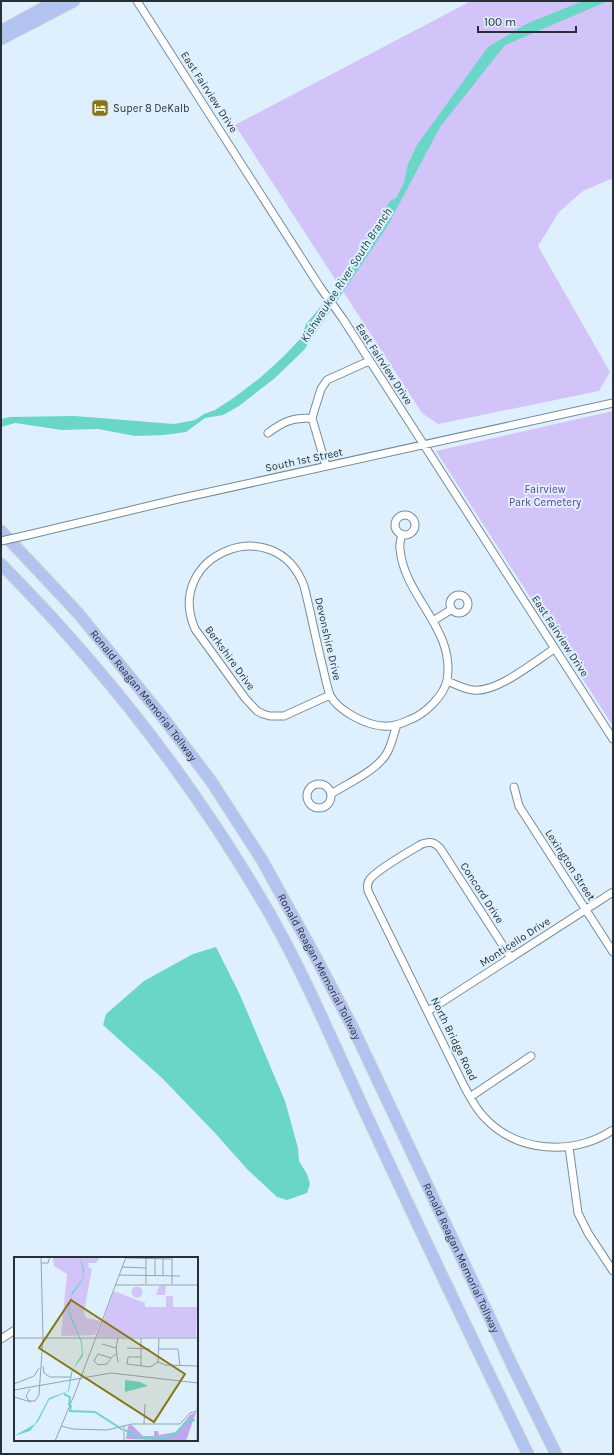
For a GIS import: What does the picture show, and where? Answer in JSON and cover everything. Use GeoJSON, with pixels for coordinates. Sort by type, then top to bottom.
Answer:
{"type":"FeatureCollection","features":[{"type":"Feature","properties":{"kind":"highway"},"geometry":{"type":"LineString","coordinates":[[1,24],[58,3],[74,1]]}},
{"type":"Feature","properties":{"kind":"highway"},"geometry":{"type":"LineString","coordinates":[[1,31],[58,3]]}},
{"type":"Feature","properties":{"kind":"highway"},"geometry":{"type":"LineString","coordinates":[[1,39],[58,3]]}},
{"type":"Feature","properties":{"kind":"highway"},"geometry":{"type":"LineString","coordinates":[[1,46],[58,3]]}},
{"type":"Feature","properties":{"kind":"highway","name":"Ronald Reagan Memorial Tollway"},"geometry":{"type":"LineString","coordinates":[[1,532],[78,614],[161,715],[211,781],[262,860],[354,1030],[513,1368],[556,1454]]}},
{"type":"Feature","properties":{"kind":"highway","name":"Ronald Reagan Memorial Tollway"},"geometry":{"type":"LineString","coordinates":[[1,564],[29,592],[89,659],[144,726],[191,791],[243,870],[270,915],[303,976],[365,1113],[528,1454]]}},
{"type":"Feature","properties":{"kind":"street","name":"East Fairview Drive"},"geometry":{"type":"LineString","coordinates":[[137,1],[320,287],[343,319],[613,739]]}},
{"type":"Feature","properties":{"kind":"street"},"geometry":{"type":"LineString","coordinates":[[326,466],[312,418],[321,390],[327,380],[369,361]]}},
{"type":"Feature","properties":{"kind":"street","name":"South 1st Street"},"geometry":{"type":"LineString","coordinates":[[1,541],[326,466],[613,403]]}},
{"type":"Feature","properties":{"kind":"street"},"geometry":{"type":"LineString","coordinates":[[268,433],[280,424],[289,420],[298,418],[312,418]]}},
{"type":"Feature","properties":{"kind":"street"},"geometry":{"type":"LineString","coordinates":[[331,794],[362,775],[386,756],[397,725],[416,718],[428,709],[435,702],[447,681],[448,659],[446,649],[433,621],[414,592],[399,547],[402,534]]}},
{"type":"Feature","properties":{"kind":"street","name":"Berkshire Drive"},"geometry":{"type":"LineString","coordinates":[[248,546],[234,548],[221,553],[208,562],[199,572],[191,589],[188,601],[190,617],[195,629],[245,698],[257,711],[262,714],[270,716],[284,716],[330,695]]}},
{"type":"Feature","properties":{"kind":"street","name":"Devonshire Drive"},"geometry":{"type":"LineString","coordinates":[[248,546],[275,551],[288,560],[298,571],[304,586],[330,695],[344,710],[359,720],[382,726],[397,725]]}},
{"type":"Feature","properties":{"kind":"street"},"geometry":{"type":"LineString","coordinates":[[433,621],[452,609]]}},
{"type":"Feature","properties":{"kind":"street"},"geometry":{"type":"LineString","coordinates":[[447,681],[473,690],[488,689],[506,681],[554,648]]}},
{"type":"Feature","properties":{"kind":"street","name":"Lexington Street"},"geometry":{"type":"LineString","coordinates":[[514,787],[519,806],[613,952]]}},
{"type":"Feature","properties":{"kind":"street","name":"North Bridge Road"},"geometry":{"type":"LineString","coordinates":[[433,842],[422,844],[404,855],[376,874],[367,885],[368,891],[473,1104],[484,1117],[499,1130],[528,1143],[547,1147],[569,1147],[585,1144],[613,1130]]}},
{"type":"Feature","properties":{"kind":"street","name":"Concord Drive"},"geometry":{"type":"LineString","coordinates":[[433,842],[440,848],[511,958]]}},
{"type":"Feature","properties":{"kind":"street","name":"Monticello Drive"},"geometry":{"type":"LineString","coordinates":[[428,1011],[613,892]]}},
{"type":"Feature","properties":{"kind":"street"},"geometry":{"type":"LineString","coordinates":[[470,1097],[531,1056]]}},
{"type":"Feature","properties":{"kind":"street"},"geometry":{"type":"LineString","coordinates":[[569,1147],[578,1213],[585,1228],[613,1271]]}},
{"type":"Feature","properties":{"kind":"street"},"geometry":{"type":"LineString","coordinates":[[1,1339],[14,1331]]}},
{"type":"Feature","properties":{"kind":"green space"},"geometry":{"type":"Polygon","coordinates":[[[471,1],[613,1],[613,178],[583,191],[559,212],[538,246],[610,372],[599,391],[438,424],[422,413],[235,125],[471,1]]]}},
{"type":"Feature","properties":{"kind":"green space","name":"Fairview Park Cemetery"},"geometry":{"type":"Polygon","coordinates":[[[613,411],[613,726],[436,451],[613,411]]]}},
{"type":"Feature","properties":{"kind":"water","name":"Kishwaukee River South Branch"},"geometry":{"type":"Polygon","coordinates":[[[583,1],[608,1],[505,45],[440,127],[388,225],[304,350],[275,378],[239,406],[223,415],[205,418],[186,432],[164,435],[135,436],[98,429],[62,430],[15,423],[1,427],[1,419],[9,417],[75,416],[174,424],[195,420],[204,414],[215,410],[235,397],[261,377],[300,339],[306,324],[343,280],[370,232],[390,201],[396,198],[404,183],[408,164],[417,145],[488,47],[526,24],[583,1]]]}},
{"type":"Feature","properties":{"kind":"water"},"geometry":{"type":"Polygon","coordinates":[[[216,947],[240,995],[285,1101],[298,1148],[299,1161],[307,1174],[310,1184],[307,1193],[287,1200],[277,1197],[247,1169],[162,1078],[103,1025],[106,1014],[144,981],[193,954],[216,947]]]}},
{"type":"Feature","properties":{"kind":"place","name":"Super 8 DeKalb"},"geometry":{"type":"Point","coordinates":[100,108]}}]}
